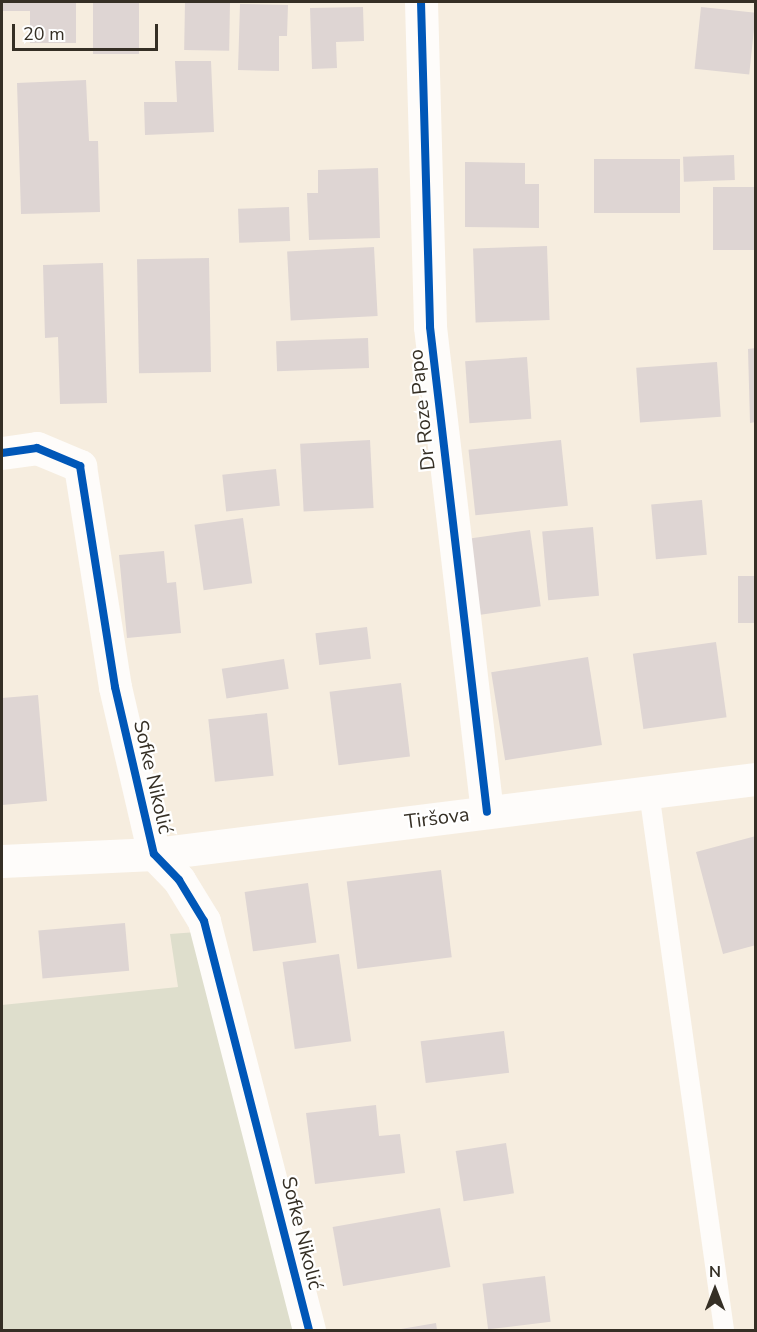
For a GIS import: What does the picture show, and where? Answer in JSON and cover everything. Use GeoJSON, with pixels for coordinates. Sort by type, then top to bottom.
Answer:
{"type":"FeatureCollection","features":[{"type":"Feature","properties":{"kind":"street","name":"Dr Roze Papo"},"geometry":{"type":"LineString","coordinates":[[421,2],[430,327],[487,812]]}},
{"type":"Feature","properties":{"kind":"street","name":"Sofke Nikolić"},"geometry":{"type":"LineString","coordinates":[[2,453],[37,448],[80,466],[115,687],[154,854],[179,880],[204,921],[309,1330]]}},
{"type":"Feature","properties":{"kind":"street","name":"Tiršova"},"geometry":{"type":"LineString","coordinates":[[154,854],[756,779]]}},
{"type":"Feature","properties":{"kind":"street","name":"Sofke Nikolić"},"geometry":{"type":"LineString","coordinates":[[2,861],[154,854]]}},
{"type":"Feature","properties":{"kind":"lane"},"geometry":{"type":"LineString","coordinates":[[649,792],[724,1330]]}},
{"type":"Feature","properties":{"kind":"green space"},"geometry":{"type":"Polygon","coordinates":[[[197,932],[299,1330],[2,1330],[2,1005],[178,987],[170,934],[197,932]]]}},
{"type":"Feature","properties":{"kind":"building"},"geometry":{"type":"Polygon","coordinates":[[[2,2],[76,2],[76,43],[30,43],[30,11],[2,11],[2,2]]]}},
{"type":"Feature","properties":{"kind":"building"},"geometry":{"type":"Polygon","coordinates":[[[93,2],[139,2],[139,54],[93,54],[93,2]]]}},
{"type":"Feature","properties":{"kind":"building"},"geometry":{"type":"Polygon","coordinates":[[[185,2],[230,3],[229,51],[184,50],[185,2]]]}},
{"type":"Feature","properties":{"kind":"building"},"geometry":{"type":"Polygon","coordinates":[[[240,4],[288,5],[287,36],[279,36],[279,71],[238,70],[240,4]]]}},
{"type":"Feature","properties":{"kind":"building"},"geometry":{"type":"Polygon","coordinates":[[[363,7],[364,41],[336,42],[337,68],[312,69],[310,8],[363,7]]]}},
{"type":"Feature","properties":{"kind":"building"},"geometry":{"type":"Polygon","coordinates":[[[701,7],[756,13],[749,74],[695,69],[701,7]]]}},
{"type":"Feature","properties":{"kind":"building"},"geometry":{"type":"Polygon","coordinates":[[[175,61],[211,61],[214,132],[145,135],[144,102],[177,102],[175,61]]]}},
{"type":"Feature","properties":{"kind":"building"},"geometry":{"type":"Polygon","coordinates":[[[86,80],[89,141],[98,141],[100,212],[21,214],[17,83],[86,80]]]}},
{"type":"Feature","properties":{"kind":"building"},"geometry":{"type":"Polygon","coordinates":[[[734,155],[735,180],[684,182],[683,157],[734,155]]]}},
{"type":"Feature","properties":{"kind":"building"},"geometry":{"type":"Polygon","coordinates":[[[594,159],[680,159],[680,213],[594,213],[594,159]]]}},
{"type":"Feature","properties":{"kind":"building"},"geometry":{"type":"Polygon","coordinates":[[[465,162],[525,163],[525,184],[539,184],[539,228],[465,227],[465,162]]]}},
{"type":"Feature","properties":{"kind":"building"},"geometry":{"type":"Polygon","coordinates":[[[378,168],[380,238],[309,240],[307,193],[318,193],[318,170],[378,168]]]}},
{"type":"Feature","properties":{"kind":"building"},"geometry":{"type":"Polygon","coordinates":[[[713,187],[756,187],[756,250],[713,250],[713,187]]]}},
{"type":"Feature","properties":{"kind":"building"},"geometry":{"type":"Polygon","coordinates":[[[289,207],[290,241],[239,243],[238,209],[289,207]]]}},
{"type":"Feature","properties":{"kind":"building"},"geometry":{"type":"Polygon","coordinates":[[[547,246],[550,320],[476,323],[473,249],[547,246]]]}},
{"type":"Feature","properties":{"kind":"building"},"geometry":{"type":"Polygon","coordinates":[[[374,247],[378,316],[291,320],[287,252],[374,247]]]}},
{"type":"Feature","properties":{"kind":"building"},"geometry":{"type":"Polygon","coordinates":[[[209,258],[211,372],[139,373],[137,259],[209,258]]]}},
{"type":"Feature","properties":{"kind":"building"},"geometry":{"type":"Polygon","coordinates":[[[103,263],[107,403],[60,404],[58,337],[45,338],[43,265],[103,263]]]}},
{"type":"Feature","properties":{"kind":"building"},"geometry":{"type":"Polygon","coordinates":[[[368,338],[369,368],[277,371],[276,341],[368,338]]]}},
{"type":"Feature","properties":{"kind":"building"},"geometry":{"type":"Polygon","coordinates":[[[756,348],[756,422],[750,423],[748,349],[756,348]]]}},
{"type":"Feature","properties":{"kind":"building"},"geometry":{"type":"Polygon","coordinates":[[[527,357],[531,419],[469,423],[465,361],[527,357]]]}},
{"type":"Feature","properties":{"kind":"building"},"geometry":{"type":"Polygon","coordinates":[[[717,362],[721,417],[640,423],[636,368],[717,362]]]}},
{"type":"Feature","properties":{"kind":"building"},"geometry":{"type":"Polygon","coordinates":[[[370,440],[374,508],[304,512],[300,444],[370,440]]]}},
{"type":"Feature","properties":{"kind":"building"},"geometry":{"type":"Polygon","coordinates":[[[561,440],[568,506],[475,515],[469,450],[561,440]]]}},
{"type":"Feature","properties":{"kind":"building"},"geometry":{"type":"Polygon","coordinates":[[[276,469],[280,506],[226,511],[222,475],[276,469]]]}},
{"type":"Feature","properties":{"kind":"building"},"geometry":{"type":"Polygon","coordinates":[[[702,500],[707,555],[656,559],[651,504],[702,500]]]}},
{"type":"Feature","properties":{"kind":"building"},"geometry":{"type":"Polygon","coordinates":[[[243,518],[252,583],[204,590],[194,525],[243,518]]]}},
{"type":"Feature","properties":{"kind":"building"},"geometry":{"type":"Polygon","coordinates":[[[593,527],[599,596],[548,600],[542,531],[593,527]]]}},
{"type":"Feature","properties":{"kind":"building"},"geometry":{"type":"Polygon","coordinates":[[[530,530],[541,606],[475,615],[465,539],[530,530]]]}},
{"type":"Feature","properties":{"kind":"building"},"geometry":{"type":"Polygon","coordinates":[[[164,551],[167,583],[176,582],[181,633],[127,638],[119,555],[164,551]]]}},
{"type":"Feature","properties":{"kind":"building"},"geometry":{"type":"Polygon","coordinates":[[[738,576],[756,576],[756,623],[738,623],[738,576]]]}},
{"type":"Feature","properties":{"kind":"building"},"geometry":{"type":"Polygon","coordinates":[[[367,627],[371,659],[319,665],[315,633],[367,627]]]}},
{"type":"Feature","properties":{"kind":"building"},"geometry":{"type":"Polygon","coordinates":[[[716,642],[727,717],[643,729],[633,654],[716,642]]]}},
{"type":"Feature","properties":{"kind":"building"},"geometry":{"type":"Polygon","coordinates":[[[588,657],[602,745],[505,760],[491,672],[588,657]]]}},
{"type":"Feature","properties":{"kind":"building"},"geometry":{"type":"Polygon","coordinates":[[[284,659],[289,689],[226,698],[222,669],[284,659]]]}},
{"type":"Feature","properties":{"kind":"building"},"geometry":{"type":"Polygon","coordinates":[[[401,683],[410,756],[339,765],[330,692],[401,683]]]}},
{"type":"Feature","properties":{"kind":"building"},"geometry":{"type":"Polygon","coordinates":[[[38,695],[47,801],[2,805],[2,698],[38,695]]]}},
{"type":"Feature","properties":{"kind":"building"},"geometry":{"type":"Polygon","coordinates":[[[267,713],[274,776],[215,782],[208,719],[267,713]]]}},
{"type":"Feature","properties":{"kind":"building"},"geometry":{"type":"Polygon","coordinates":[[[756,836],[756,945],[723,954],[696,852],[756,836]]]}},
{"type":"Feature","properties":{"kind":"building"},"geometry":{"type":"Polygon","coordinates":[[[441,870],[452,957],[357,969],[347,882],[441,870]]]}},
{"type":"Feature","properties":{"kind":"building"},"geometry":{"type":"Polygon","coordinates":[[[308,883],[316,942],[253,951],[245,892],[308,883]]]}},
{"type":"Feature","properties":{"kind":"building"},"geometry":{"type":"Polygon","coordinates":[[[125,923],[129,971],[43,978],[38,931],[125,923]]]}},
{"type":"Feature","properties":{"kind":"building"},"geometry":{"type":"Polygon","coordinates":[[[339,954],[351,1041],[295,1049],[283,962],[339,954]]]}},
{"type":"Feature","properties":{"kind":"building"},"geometry":{"type":"Polygon","coordinates":[[[504,1031],[509,1073],[426,1083],[421,1041],[504,1031]]]}},
{"type":"Feature","properties":{"kind":"building"},"geometry":{"type":"Polygon","coordinates":[[[376,1105],[379,1136],[400,1134],[405,1173],[315,1184],[306,1113],[376,1105]]]}},
{"type":"Feature","properties":{"kind":"building"},"geometry":{"type":"Polygon","coordinates":[[[506,1143],[514,1193],[464,1201],[456,1151],[506,1143]]]}},
{"type":"Feature","properties":{"kind":"building"},"geometry":{"type":"Polygon","coordinates":[[[440,1208],[450,1267],[343,1286],[333,1227],[440,1208]]]}},
{"type":"Feature","properties":{"kind":"building"},"geometry":{"type":"Polygon","coordinates":[[[545,1276],[551,1322],[488,1329],[482,1284],[545,1276]]]}},
{"type":"Feature","properties":{"kind":"building"},"geometry":{"type":"Polygon","coordinates":[[[436,1323],[437,1330],[401,1330],[401,1329],[436,1323]]]}},
{"type":"Feature","properties":{"kind":"cycle path"},"geometry":{"type":"LineString","coordinates":[[421,2],[430,327],[487,812]]}},
{"type":"Feature","properties":{"kind":"cycle path"},"geometry":{"type":"LineString","coordinates":[[2,453],[37,448],[80,466],[115,687],[154,854],[179,880],[204,921],[309,1330]]}}]}
